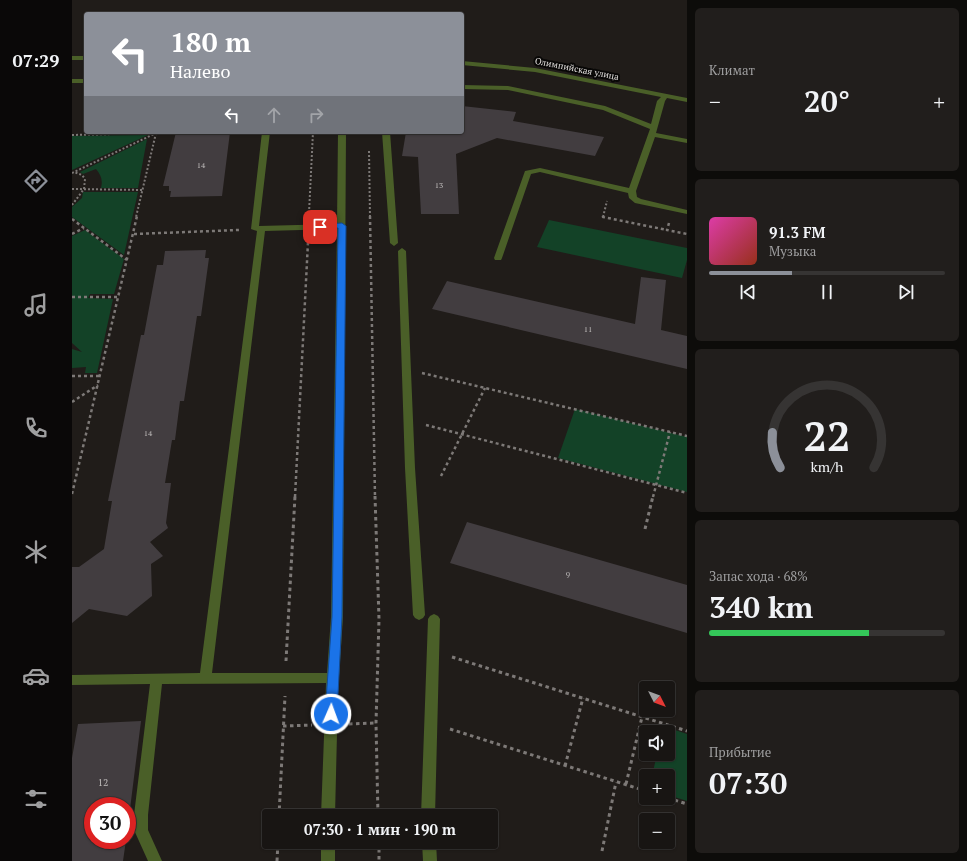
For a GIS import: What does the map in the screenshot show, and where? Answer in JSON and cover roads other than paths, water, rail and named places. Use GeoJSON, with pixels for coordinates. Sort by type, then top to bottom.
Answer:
{"type":"FeatureCollection","features":[{"type":"Feature","properties":{"kind":"street"},"geometry":{"type":"LineString","coordinates":[[72,58],[84,58]]}},
{"type":"Feature","properties":{"kind":"street","name":"Олимпийская улица"},"geometry":{"type":"LineString","coordinates":[[464,62],[535,70],[687,100]]}},
{"type":"Feature","properties":{"kind":"street"},"geometry":{"type":"LineString","coordinates":[[72,81],[84,81]]}},
{"type":"Feature","properties":{"kind":"street"},"geometry":{"type":"LineString","coordinates":[[464,87],[508,88],[606,108],[653,131],[687,141]]}},
{"type":"Feature","properties":{"kind":"street"},"geometry":{"type":"LineString","coordinates":[[665,96],[661,101],[653,131],[632,191],[633,198],[638,201],[687,212]]}},
{"type":"Feature","properties":{"kind":"street"},"geometry":{"type":"LineString","coordinates":[[205,678],[258,229],[266,134]]}},
{"type":"Feature","properties":{"kind":"street"},"geometry":{"type":"LineString","coordinates":[[328,809],[332,678],[337,617],[342,134]]}},
{"type":"Feature","properties":{"kind":"street"},"geometry":{"type":"LineString","coordinates":[[386,134],[394,243]]}},
{"type":"Feature","properties":{"kind":"street"},"geometry":{"type":"LineString","coordinates":[[498,258],[528,173],[532,171],[540,170],[632,191]]}},
{"type":"Feature","properties":{"kind":"street"},"geometry":{"type":"LineString","coordinates":[[258,229],[342,226]]}},
{"type":"Feature","properties":{"kind":"street"},"geometry":{"type":"LineString","coordinates":[[402,251],[408,420],[419,615]]}},
{"type":"Feature","properties":{"kind":"street"},"geometry":{"type":"LineString","coordinates":[[428,809],[434,619]]}},
{"type":"Feature","properties":{"kind":"street"},"geometry":{"type":"LineString","coordinates":[[72,680],[157,678],[332,678]]}},
{"type":"Feature","properties":{"kind":"street"},"geometry":{"type":"LineString","coordinates":[[155,861],[141,830],[141,815],[157,678]]}},
{"type":"Feature","properties":{"kind":"street"},"geometry":{"type":"LineString","coordinates":[[328,849],[328,861]]}},
{"type":"Feature","properties":{"kind":"street"},"geometry":{"type":"LineString","coordinates":[[429,849],[430,861]]}}]}
